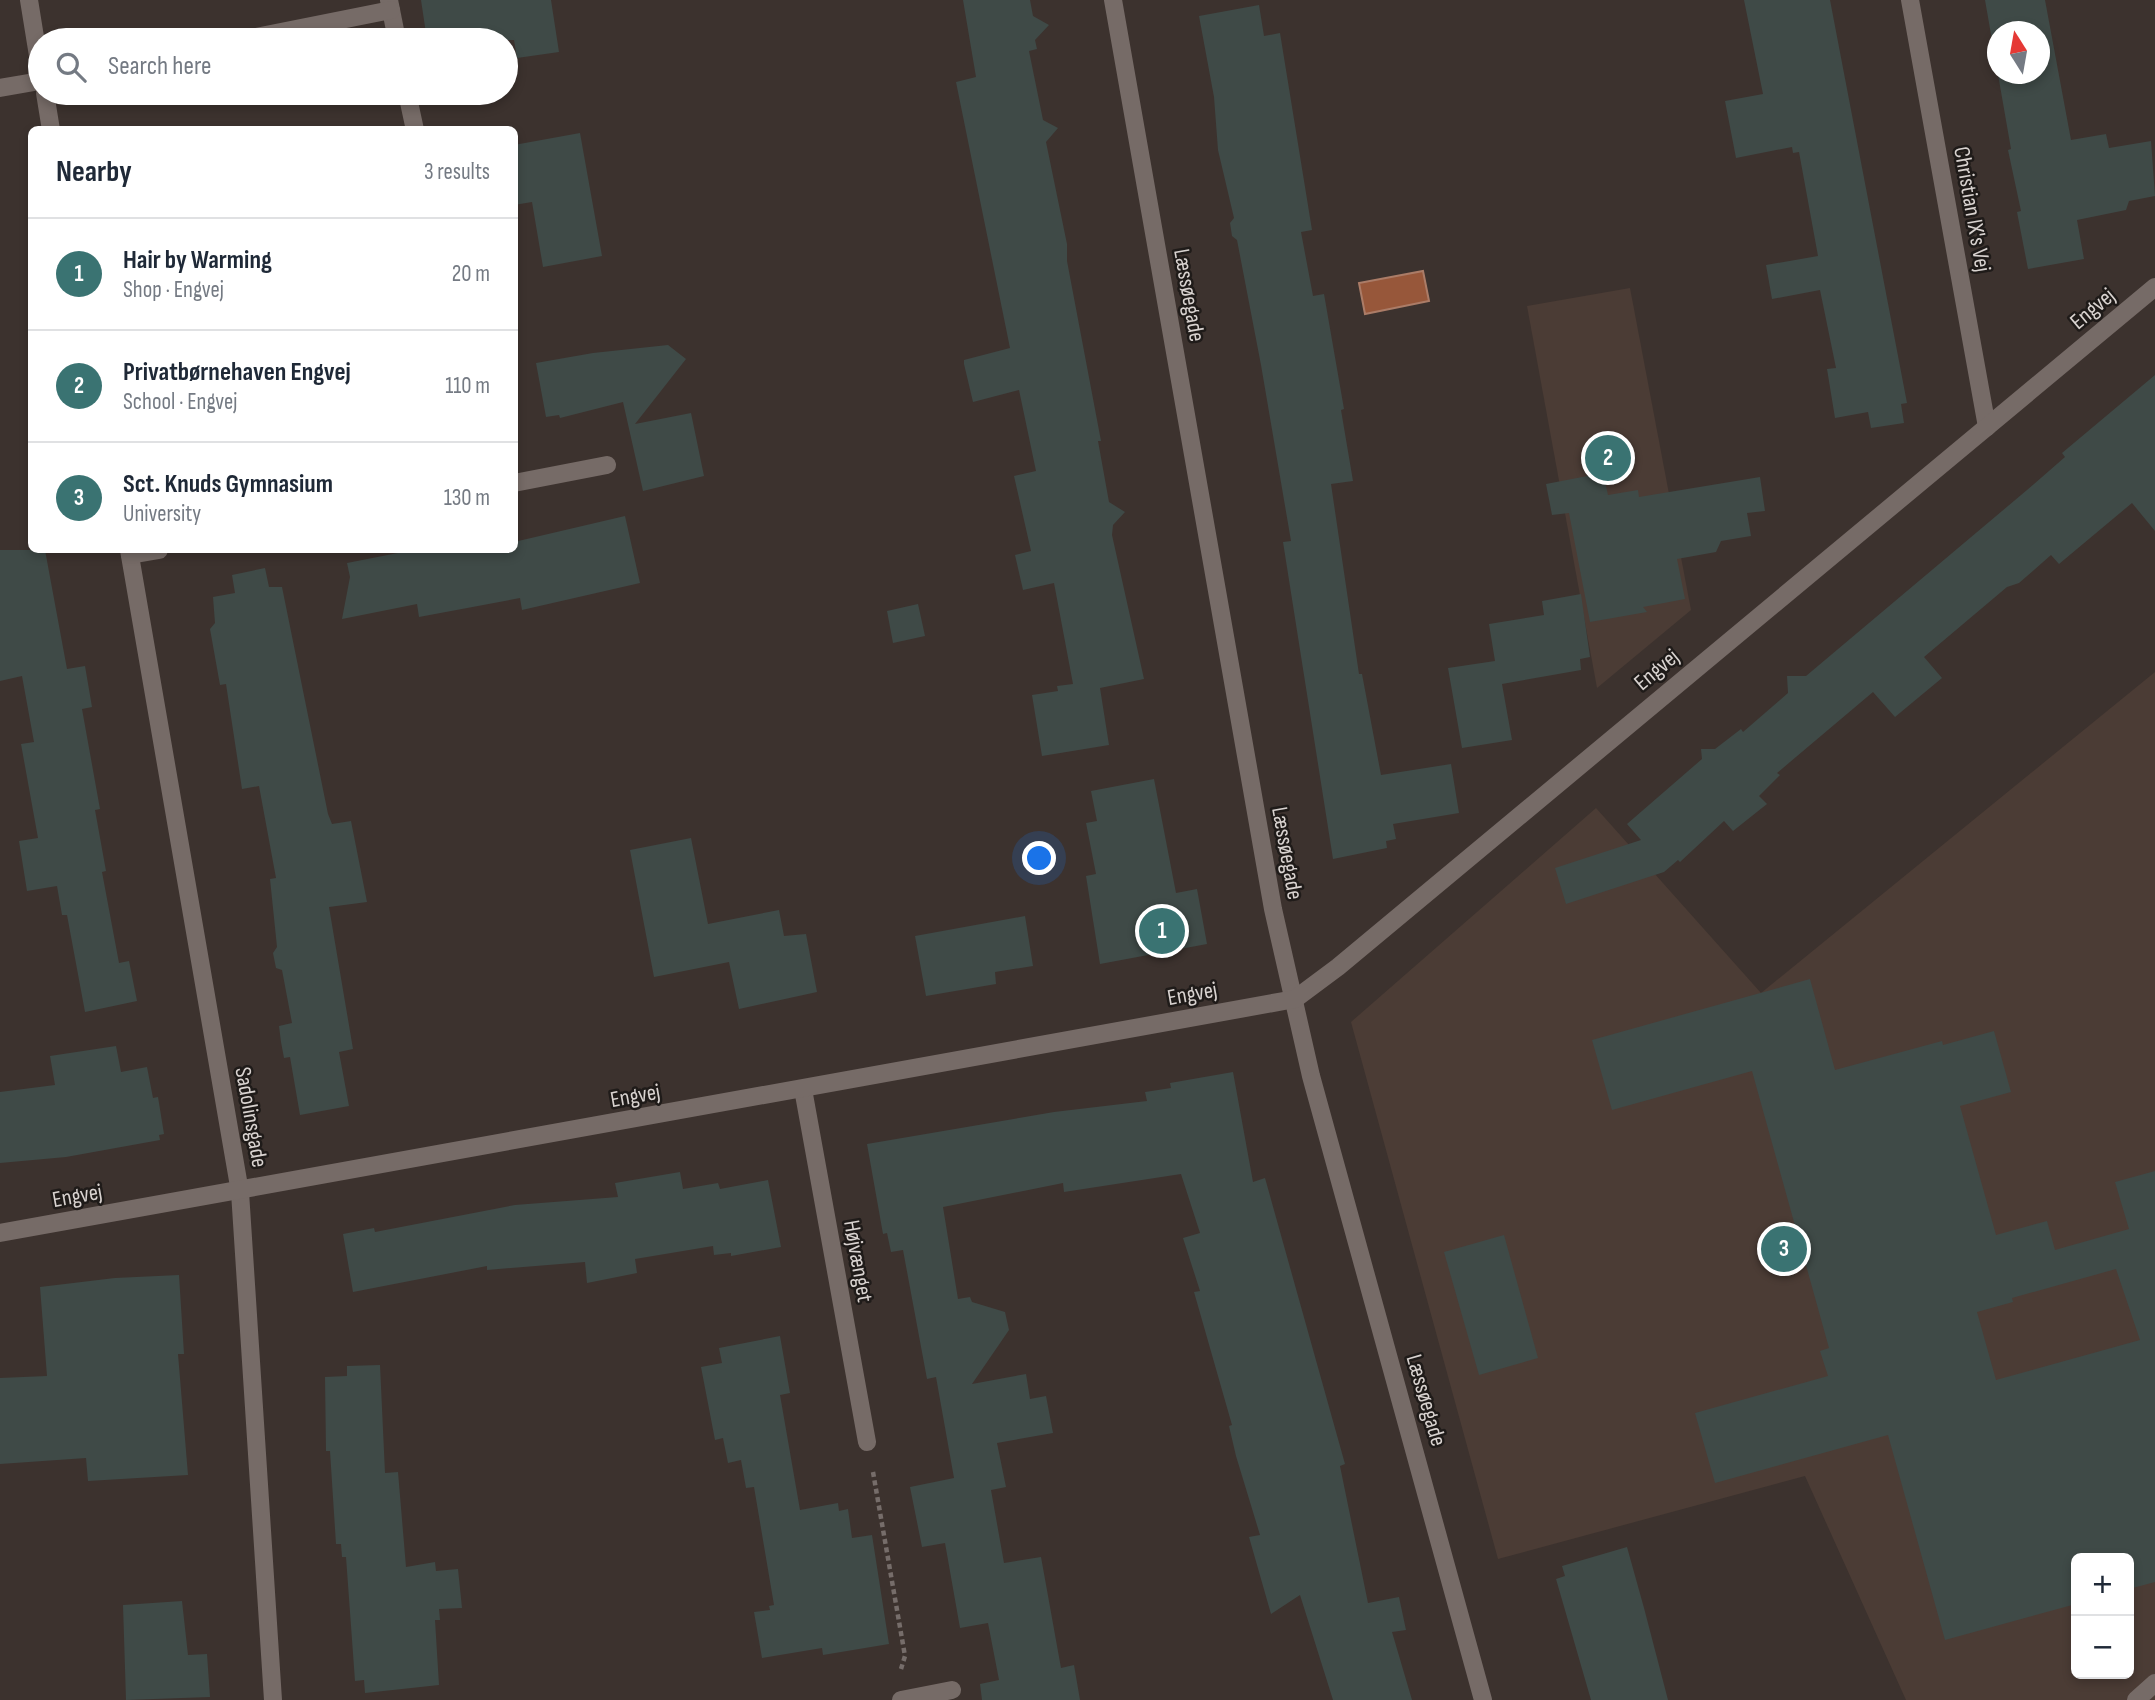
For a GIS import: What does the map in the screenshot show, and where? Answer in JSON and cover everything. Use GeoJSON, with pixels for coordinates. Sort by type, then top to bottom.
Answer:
{"type":"FeatureCollection","features":[{"type":"Feature","properties":{"kind":"street"},"geometry":{"type":"LineString","coordinates":[[29,0],[34,28]]}},
{"type":"Feature","properties":{"kind":"street","name":"Læssøegade"},"geometry":{"type":"LineString","coordinates":[[1113,0],[1273,909],[1311,1076],[1483,1700]]}},
{"type":"Feature","properties":{"kind":"street","name":"Christian IX's Vej"},"geometry":{"type":"LineString","coordinates":[[1910,0],[1987,427]]}},
{"type":"Feature","properties":{"kind":"street"},"geometry":{"type":"LineString","coordinates":[[292,28],[390,5],[395,28]]}},
{"type":"Feature","properties":{"kind":"street"},"geometry":{"type":"LineString","coordinates":[[0,88],[28,83]]}},
{"type":"Feature","properties":{"kind":"street"},"geometry":{"type":"LineString","coordinates":[[47,105],[50,126]]}},
{"type":"Feature","properties":{"kind":"street"},"geometry":{"type":"LineString","coordinates":[[410,105],[414,126]]}},
{"type":"Feature","properties":{"kind":"street","name":"Engvej"},"geometry":{"type":"LineString","coordinates":[[0,1233],[240,1192],[1295,999],[1338,967],[2155,287]]}},
{"type":"Feature","properties":{"kind":"street"},"geometry":{"type":"LineString","coordinates":[[518,482],[607,465]]}},
{"type":"Feature","properties":{"kind":"street","name":"Sadolinsgade"},"geometry":{"type":"LineString","coordinates":[[129,553],[240,1192],[273,1700]]}},
{"type":"Feature","properties":{"kind":"street","name":"Højvænget"},"geometry":{"type":"LineString","coordinates":[[803,1089],[867,1442]]}},
{"type":"Feature","properties":{"kind":"street"},"geometry":{"type":"LineString","coordinates":[[2136,1700],[2155,1683]]}},
{"type":"Feature","properties":{"kind":"street"},"geometry":{"type":"LineString","coordinates":[[901,1700],[952,1690]]}},
{"type":"Feature","properties":{"kind":"path"},"geometry":{"type":"LineString","coordinates":[[867,1442],[905,1656],[898,1678]]}},
{"type":"Feature","properties":{"kind":"shaded area"},"geometry":{"type":"Polygon","coordinates":[[[1423,271],[1429,301],[1365,314],[1359,283],[1423,271]]]}},
{"type":"Feature","properties":{"kind":"shaded area"},"geometry":{"type":"Polygon","coordinates":[[[1630,288],[1691,610],[1597,688],[1527,306],[1630,288]]]}},
{"type":"Feature","properties":{"kind":"shaded area"},"geometry":{"type":"Polygon","coordinates":[[[2155,672],[2155,1700],[1906,1700],[1805,1476],[1498,1559],[1351,1022],[1596,808],[1761,993],[2155,672]]]}},
{"type":"Feature","properties":{"kind":"building"},"geometry":{"type":"Polygon","coordinates":[[[421,0],[551,0],[559,52],[518,58],[518,28],[425,28],[421,0]]]}},
{"type":"Feature","properties":{"kind":"building"},"geometry":{"type":"Polygon","coordinates":[[[963,0],[1030,0],[1033,16],[1049,25],[1035,40],[1037,49],[1029,51],[1043,120],[1058,128],[1046,142],[1067,244],[1067,261],[1101,441],[1098,441],[1109,502],[1125,512],[1113,525],[1112,535],[1144,679],[1100,688],[1109,745],[1042,756],[1032,695],[1058,691],[1057,686],[1073,684],[1054,583],[1023,590],[1015,555],[1031,551],[1014,476],[1036,471],[1019,390],[973,402],[964,364],[964,360],[1010,348],[956,82],[976,77],[963,0]]]}},
{"type":"Feature","properties":{"kind":"building"},"geometry":{"type":"Polygon","coordinates":[[[1744,0],[1830,0],[1907,403],[1901,404],[1904,423],[1871,428],[1868,412],[1835,418],[1827,369],[1836,368],[1820,290],[1772,299],[1766,265],[1818,256],[1799,152],[1793,153],[1792,147],[1736,158],[1725,101],[1763,94],[1744,0]]]}},
{"type":"Feature","properties":{"kind":"building"},"geometry":{"type":"Polygon","coordinates":[[[1985,0],[2045,0],[2049,21],[1989,21],[1985,0]]]}},
{"type":"Feature","properties":{"kind":"building"},"geometry":{"type":"Polygon","coordinates":[[[1259,5],[1264,36],[1280,33],[1312,230],[1301,232],[1313,296],[1324,294],[1344,409],[1341,410],[1353,481],[1331,484],[1359,674],[1362,674],[1381,775],[1451,764],[1459,813],[1393,824],[1396,839],[1386,841],[1387,848],[1333,859],[1283,542],[1291,541],[1237,240],[1232,236],[1230,223],[1234,218],[1218,150],[1214,97],[1199,16],[1259,5]]]}},
{"type":"Feature","properties":{"kind":"building"},"geometry":{"type":"Polygon","coordinates":[[[2050,27],[2071,140],[2106,134],[2109,148],[2151,141],[2155,196],[2129,201],[2126,210],[2077,220],[2084,259],[2028,269],[2017,212],[2021,211],[2008,150],[2011,149],[2000,84],[2050,84],[2050,27]]]}},
{"type":"Feature","properties":{"kind":"building"},"geometry":{"type":"Polygon","coordinates":[[[580,133],[602,256],[543,267],[532,202],[518,204],[518,144],[580,133]]]}},
{"type":"Feature","properties":{"kind":"building"},"geometry":{"type":"Polygon","coordinates":[[[668,345],[686,359],[635,424],[691,413],[704,476],[643,491],[623,402],[560,418],[559,415],[546,417],[536,363],[593,353],[668,345]]]}},
{"type":"Feature","properties":{"kind":"building"},"geometry":{"type":"Polygon","coordinates":[[[2155,375],[2155,531],[2132,503],[2059,564],[2051,555],[2019,583],[2007,587],[1924,657],[1942,678],[1895,717],[1873,692],[1777,773],[1780,775],[1759,796],[1767,804],[1733,831],[1724,821],[1680,862],[1678,860],[1664,872],[1566,904],[1555,868],[1641,840],[1627,824],[1702,759],[1701,749],[1715,749],[1741,729],[1743,732],[1788,693],[1787,676],[1806,676],[2027,490],[2065,457],[2062,453],[2155,375]]]}},
{"type":"Feature","properties":{"kind":"building"},"geometry":{"type":"Polygon","coordinates":[[[1603,473],[1608,495],[1638,490],[1639,497],[1760,477],[1765,511],[1747,513],[1751,536],[1721,541],[1716,552],[1677,559],[1685,599],[1643,607],[1647,612],[1590,622],[1569,513],[1552,515],[1546,484],[1603,473]]]}},
{"type":"Feature","properties":{"kind":"building"},"geometry":{"type":"Polygon","coordinates":[[[625,516],[640,583],[522,610],[520,598],[419,617],[417,604],[342,619],[350,577],[347,563],[398,553],[518,553],[518,541],[625,516]]]}},
{"type":"Feature","properties":{"kind":"building"},"geometry":{"type":"Polygon","coordinates":[[[0,550],[46,553],[67,669],[85,666],[92,707],[82,709],[100,809],[95,810],[106,871],[102,872],[119,963],[129,961],[137,1001],[85,1012],[67,915],[62,915],[57,886],[27,891],[19,841],[38,838],[21,744],[34,742],[22,676],[0,681],[0,550]]]}},
{"type":"Feature","properties":{"kind":"building"},"geometry":{"type":"Polygon","coordinates":[[[265,568],[269,587],[282,587],[328,814],[332,824],[351,821],[367,902],[329,907],[353,1049],[339,1052],[349,1106],[300,1115],[290,1057],[284,1058],[279,1026],[292,1023],[282,970],[276,968],[273,953],[277,947],[270,879],[276,878],[259,786],[242,789],[226,684],[220,685],[210,629],[215,623],[213,597],[235,593],[232,575],[265,568]]]}},
{"type":"Feature","properties":{"kind":"building"},"geometry":{"type":"Polygon","coordinates":[[[1581,594],[1590,657],[1580,659],[1581,670],[1502,684],[1512,740],[1462,748],[1448,668],[1495,661],[1489,624],[1544,615],[1542,601],[1581,594]]]}},
{"type":"Feature","properties":{"kind":"building"},"geometry":{"type":"Polygon","coordinates":[[[918,604],[925,636],[893,643],[887,611],[918,604]]]}},
{"type":"Feature","properties":{"kind":"building"},"geometry":{"type":"Polygon","coordinates":[[[1154,779],[1176,893],[1197,889],[1207,944],[1100,964],[1086,876],[1096,874],[1086,823],[1097,821],[1091,791],[1154,779]]]}},
{"type":"Feature","properties":{"kind":"building"},"geometry":{"type":"Polygon","coordinates":[[[691,838],[708,924],[779,910],[784,936],[806,934],[817,992],[739,1009],[729,962],[654,977],[630,850],[691,838]]]}},
{"type":"Feature","properties":{"kind":"building"},"geometry":{"type":"Polygon","coordinates":[[[1025,916],[1033,966],[995,972],[996,984],[926,996],[915,936],[1025,916]]]}},
{"type":"Feature","properties":{"kind":"building"},"geometry":{"type":"Polygon","coordinates":[[[1810,979],[1835,1070],[1942,1041],[1943,1045],[1994,1031],[2011,1092],[1960,1106],[1996,1235],[2047,1221],[2055,1250],[2129,1229],[2115,1182],[2155,1171],[2155,1582],[2134,1588],[2134,1553],[2071,1553],[2071,1605],[1945,1640],[1888,1435],[1715,1483],[1695,1413],[1828,1376],[1820,1351],[1829,1348],[1752,1071],[1612,1110],[1592,1040],[1810,979]],[[2116,1269],[2012,1298],[2013,1302],[1977,1312],[1996,1380],[2140,1340],[2116,1269]]]}},
{"type":"Feature","properties":{"kind":"building"},"geometry":{"type":"Polygon","coordinates":[[[116,1046],[121,1072],[147,1067],[153,1098],[158,1097],[164,1134],[159,1135],[160,1140],[66,1157],[0,1163],[0,1092],[55,1085],[50,1056],[116,1046]]]}},
{"type":"Feature","properties":{"kind":"building"},"geometry":{"type":"Polygon","coordinates":[[[1233,1072],[1253,1182],[1265,1178],[1345,1464],[1340,1466],[1368,1603],[1399,1597],[1406,1630],[1392,1632],[1412,1700],[1333,1700],[1300,1595],[1271,1614],[1249,1537],[1260,1535],[1236,1456],[1229,1426],[1232,1425],[1194,1292],[1200,1291],[1183,1238],[1200,1233],[1181,1174],[1064,1192],[1063,1183],[943,1207],[958,1299],[970,1297],[972,1302],[1005,1312],[1009,1330],[972,1384],[1026,1374],[1030,1399],[1046,1396],[1053,1433],[997,1443],[1006,1487],[991,1490],[1004,1563],[1041,1557],[1061,1668],[1074,1665],[1080,1700],[982,1700],[980,1684],[999,1680],[988,1623],[960,1628],[945,1543],[922,1547],[910,1487],[954,1478],[936,1377],[927,1379],[903,1250],[891,1252],[887,1233],[883,1234],[867,1144],[1054,1112],[1147,1101],[1145,1092],[1171,1088],[1170,1083],[1233,1072]]]}},
{"type":"Feature","properties":{"kind":"building"},"geometry":{"type":"Polygon","coordinates":[[[680,1172],[683,1189],[718,1183],[720,1189],[768,1180],[781,1247],[731,1256],[731,1253],[714,1255],[713,1246],[635,1259],[637,1273],[587,1283],[585,1262],[487,1270],[487,1266],[353,1292],[343,1234],[374,1228],[375,1232],[515,1205],[618,1197],[615,1183],[680,1172]]]}},
{"type":"Feature","properties":{"kind":"building"},"geometry":{"type":"Polygon","coordinates":[[[1504,1235],[1538,1358],[1479,1375],[1444,1252],[1504,1235]]]}},
{"type":"Feature","properties":{"kind":"building"},"geometry":{"type":"Polygon","coordinates":[[[179,1275],[184,1354],[178,1354],[188,1475],[88,1481],[86,1458],[0,1464],[0,1378],[47,1376],[40,1287],[115,1278],[179,1275]]]}},
{"type":"Feature","properties":{"kind":"building"},"geometry":{"type":"Polygon","coordinates":[[[780,1336],[790,1393],[780,1395],[800,1510],[838,1503],[839,1511],[848,1509],[852,1538],[872,1535],[889,1644],[823,1655],[822,1648],[762,1658],[754,1612],[770,1610],[769,1606],[774,1605],[754,1487],[746,1488],[741,1460],[728,1463],[723,1438],[715,1440],[701,1367],[722,1363],[719,1348],[780,1336]]]}},
{"type":"Feature","properties":{"kind":"building"},"geometry":{"type":"Polygon","coordinates":[[[380,1365],[385,1473],[398,1472],[406,1567],[435,1562],[436,1571],[458,1569],[462,1608],[439,1609],[440,1620],[435,1620],[439,1685],[365,1693],[364,1680],[355,1681],[346,1557],[342,1557],[341,1544],[336,1544],[330,1451],[326,1451],[325,1377],[347,1376],[347,1366],[380,1365]]]}},
{"type":"Feature","properties":{"kind":"building"},"geometry":{"type":"Polygon","coordinates":[[[1627,1547],[1668,1700],[1591,1700],[1556,1579],[1565,1576],[1562,1566],[1627,1547]]]}},
{"type":"Feature","properties":{"kind":"building"},"geometry":{"type":"Polygon","coordinates":[[[182,1601],[188,1655],[207,1654],[210,1697],[126,1700],[123,1605],[182,1601]]]}},
{"type":"Feature","properties":{"kind":"place","name":"Privatbørnehaven Engvej"},"geometry":{"type":"Point","coordinates":[1608,458]}},
{"type":"Feature","properties":{"kind":"place","name":"Hair by Warming"},"geometry":{"type":"Point","coordinates":[1162,931]}},
{"type":"Feature","properties":{"kind":"place","name":"Sct. Knuds Gymnasium"},"geometry":{"type":"Point","coordinates":[1784,1249]}}]}
